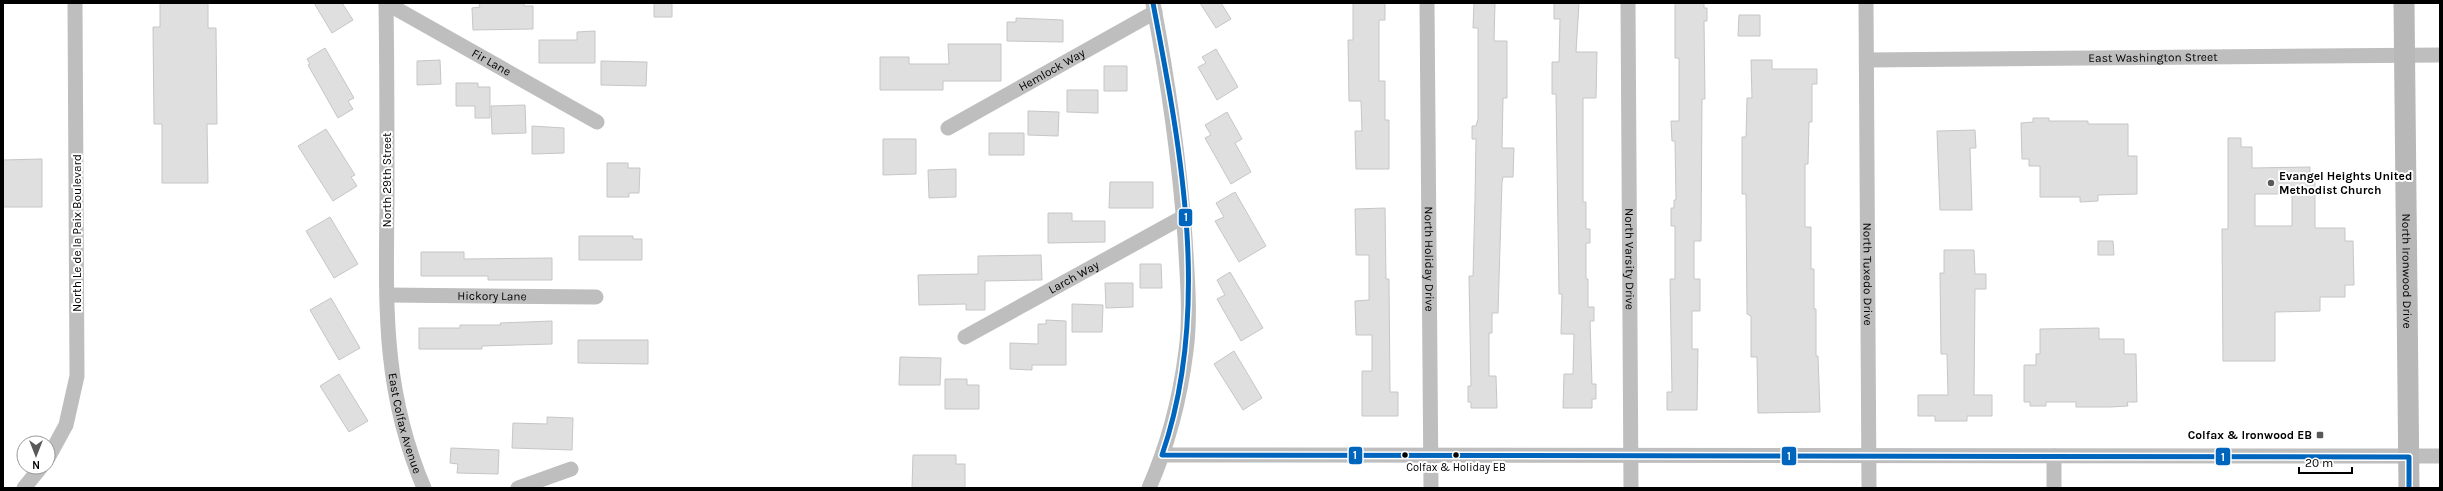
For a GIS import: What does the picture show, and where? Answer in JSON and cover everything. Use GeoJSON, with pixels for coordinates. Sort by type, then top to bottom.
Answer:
{"type":"FeatureCollection","features":[{"type":"Feature","properties":{"kind":"main road","name":"North Ironwood Drive"},"geometry":{"type":"LineString","coordinates":[[2404,3],[2409,488]]}},
{"type":"Feature","properties":{"kind":"street","name":"North Le de la Paix Boulevard"},"geometry":{"type":"LineString","coordinates":[[56,443],[66,425],[77,376],[75,3]]}},
{"type":"Feature","properties":{"kind":"street","name":"Fir Lane"},"geometry":{"type":"LineString","coordinates":[[386,3],[597,122]]}},
{"type":"Feature","properties":{"kind":"street","name":"North 29th Street"},"geometry":{"type":"LineString","coordinates":[[386,3],[388,358]]}},
{"type":"Feature","properties":{"kind":"street","name":"North Holiday Drive"},"geometry":{"type":"LineString","coordinates":[[1427,3],[1431,488]]}},
{"type":"Feature","properties":{"kind":"street","name":"North Varsity Drive"},"geometry":{"type":"LineString","coordinates":[[1628,3],[1631,488]]}},
{"type":"Feature","properties":{"kind":"street","name":"North Tuxedo Drive"},"geometry":{"type":"LineString","coordinates":[[1866,3],[1869,488]]}},
{"type":"Feature","properties":{"kind":"street","name":"Hemlock Way"},"geometry":{"type":"LineString","coordinates":[[948,128],[1154,8]]}},
{"type":"Feature","properties":{"kind":"street"},"geometry":{"type":"LineString","coordinates":[[1149,488],[1172,426],[1186,350],[1188,307],[1178,151],[1154,8]]}},
{"type":"Feature","properties":{"kind":"street","name":"East Washington Street"},"geometry":{"type":"LineString","coordinates":[[1867,60],[2440,54]]}},
{"type":"Feature","properties":{"kind":"street","name":"Larch Way"},"geometry":{"type":"LineString","coordinates":[[965,337],[1183,217]]}},
{"type":"Feature","properties":{"kind":"street","name":"Hickory Lane"},"geometry":{"type":"LineString","coordinates":[[387,295],[596,296]]}},
{"type":"Feature","properties":{"kind":"street","name":"East Colfax Avenue"},"geometry":{"type":"LineString","coordinates":[[388,358],[400,419],[409,454],[424,488]]}},
{"type":"Feature","properties":{"kind":"street"},"geometry":{"type":"LineString","coordinates":[[1162,455],[1431,454],[1631,456],[2440,456]]}},
{"type":"Feature","properties":{"kind":"street"},"geometry":{"type":"LineString","coordinates":[[2054,456],[2054,488]]}},
{"type":"Feature","properties":{"kind":"street"},"geometry":{"type":"LineString","coordinates":[[518,488],[572,469]]}},
{"type":"Feature","properties":{"kind":"street"},"geometry":{"type":"LineString","coordinates":[[24,488],[35,475]]}},
{"type":"Feature","properties":{"kind":"building"},"geometry":{"type":"Polygon","coordinates":[[[160,3],[208,3],[208,28],[216,28],[217,124],[207,124],[208,183],[162,183],[162,124],[154,124],[153,27],[160,27],[160,3]]]}},
{"type":"Feature","properties":{"kind":"building"},"geometry":{"type":"Polygon","coordinates":[[[314,3],[342,3],[353,20],[332,33],[314,3]]]}},
{"type":"Feature","properties":{"kind":"building"},"geometry":{"type":"Polygon","coordinates":[[[479,3],[524,3],[524,6],[533,6],[533,29],[473,30],[472,8],[480,7],[479,3]]]}},
{"type":"Feature","properties":{"kind":"building"},"geometry":{"type":"Polygon","coordinates":[[[654,3],[672,3],[672,17],[654,17],[654,3]]]}},
{"type":"Feature","properties":{"kind":"building"},"geometry":{"type":"Polygon","coordinates":[[[1200,3],[1221,3],[1231,19],[1216,28],[1200,3]]]}},
{"type":"Feature","properties":{"kind":"building"},"geometry":{"type":"Polygon","coordinates":[[[1353,3],[1385,3],[1385,20],[1379,20],[1379,81],[1385,81],[1385,120],[1389,120],[1389,169],[1356,169],[1355,131],[1362,131],[1361,101],[1349,101],[1348,40],[1353,40],[1353,3]]]}},
{"type":"Feature","properties":{"kind":"building"},"geometry":{"type":"Polygon","coordinates":[[[1474,3],[1495,3],[1494,41],[1507,41],[1507,98],[1503,98],[1502,148],[1514,148],[1513,177],[1503,177],[1502,182],[1498,313],[1492,313],[1492,333],[1489,333],[1489,376],[1496,376],[1497,408],[1471,408],[1471,402],[1468,402],[1468,386],[1471,386],[1469,276],[1473,276],[1476,139],[1472,139],[1472,126],[1476,126],[1478,119],[1478,28],[1473,28],[1474,3]]]}},
{"type":"Feature","properties":{"kind":"building"},"geometry":{"type":"Polygon","coordinates":[[[1554,3],[1579,3],[1576,52],[1597,52],[1596,98],[1583,98],[1583,202],[1586,202],[1586,229],[1590,229],[1590,243],[1586,243],[1586,279],[1588,279],[1588,307],[1594,307],[1594,321],[1590,321],[1592,384],[1596,384],[1596,399],[1592,399],[1592,408],[1563,408],[1564,374],[1573,374],[1574,334],[1561,334],[1562,294],[1559,294],[1556,94],[1552,94],[1552,62],[1559,62],[1560,19],[1554,19],[1554,3]]]}},
{"type":"Feature","properties":{"kind":"building"},"geometry":{"type":"Polygon","coordinates":[[[1675,3],[1704,3],[1704,8],[1707,8],[1707,21],[1704,21],[1705,99],[1702,99],[1701,241],[1694,241],[1694,279],[1700,279],[1700,311],[1692,311],[1692,349],[1698,349],[1697,410],[1667,410],[1667,392],[1672,392],[1670,279],[1675,279],[1675,226],[1671,226],[1671,208],[1674,208],[1674,200],[1676,200],[1675,141],[1672,141],[1671,121],[1679,121],[1679,58],[1675,58],[1675,3]]]}},
{"type":"Feature","properties":{"kind":"building"},"geometry":{"type":"Polygon","coordinates":[[[1739,15],[1760,15],[1760,36],[1738,36],[1739,15]]]}},
{"type":"Feature","properties":{"kind":"building"},"geometry":{"type":"Polygon","coordinates":[[[1016,18],[1063,20],[1063,42],[1007,41],[1007,22],[1016,22],[1016,18]]]}},
{"type":"Feature","properties":{"kind":"building"},"geometry":{"type":"Polygon","coordinates":[[[595,31],[595,63],[539,63],[539,40],[577,40],[577,32],[595,31]]]}},
{"type":"Feature","properties":{"kind":"building"},"geometry":{"type":"Polygon","coordinates":[[[948,44],[1001,44],[1001,81],[943,81],[943,90],[880,90],[880,57],[909,57],[909,64],[949,64],[948,44]]]}},
{"type":"Feature","properties":{"kind":"building"},"geometry":{"type":"Polygon","coordinates":[[[325,48],[354,98],[348,101],[353,109],[338,118],[308,65],[310,64],[307,59],[325,48]]]}},
{"type":"Feature","properties":{"kind":"building"},"geometry":{"type":"Polygon","coordinates":[[[1216,49],[1238,87],[1217,100],[1198,67],[1206,63],[1202,57],[1216,49]]]}},
{"type":"Feature","properties":{"kind":"building"},"geometry":{"type":"Polygon","coordinates":[[[440,60],[441,84],[417,85],[417,61],[440,60]]]}},
{"type":"Feature","properties":{"kind":"building"},"geometry":{"type":"Polygon","coordinates":[[[1751,60],[1772,60],[1772,69],[1817,69],[1817,84],[1812,84],[1812,122],[1809,122],[1808,164],[1805,164],[1805,227],[1811,227],[1811,269],[1814,269],[1814,309],[1816,309],[1816,356],[1818,356],[1820,412],[1758,413],[1757,357],[1751,357],[1751,316],[1747,314],[1746,194],[1742,194],[1742,137],[1746,137],[1747,98],[1752,98],[1751,60]]]}},
{"type":"Feature","properties":{"kind":"building"},"geometry":{"type":"Polygon","coordinates":[[[601,61],[647,62],[646,86],[601,85],[601,61]]]}},
{"type":"Feature","properties":{"kind":"building"},"geometry":{"type":"Polygon","coordinates":[[[1104,66],[1127,66],[1127,91],[1104,91],[1104,66]]]}},
{"type":"Feature","properties":{"kind":"building"},"geometry":{"type":"Polygon","coordinates":[[[456,83],[478,83],[478,87],[490,87],[490,118],[475,118],[475,106],[456,106],[456,83]]]}},
{"type":"Feature","properties":{"kind":"building"},"geometry":{"type":"Polygon","coordinates":[[[1067,90],[1098,90],[1098,113],[1067,112],[1067,90]]]}},
{"type":"Feature","properties":{"kind":"building"},"geometry":{"type":"Polygon","coordinates":[[[525,105],[526,133],[492,134],[491,106],[525,105]]]}},
{"type":"Feature","properties":{"kind":"building"},"geometry":{"type":"Polygon","coordinates":[[[1028,111],[1059,112],[1058,136],[1028,135],[1028,111]]]}},
{"type":"Feature","properties":{"kind":"building"},"geometry":{"type":"Polygon","coordinates":[[[1227,112],[1242,139],[1235,143],[1251,172],[1231,184],[1205,138],[1211,135],[1205,125],[1227,112]]]}},
{"type":"Feature","properties":{"kind":"building"},"geometry":{"type":"Polygon","coordinates":[[[2033,118],[2049,118],[2049,121],[2088,121],[2088,124],[2128,124],[2128,156],[2137,156],[2137,194],[2098,195],[2098,201],[2080,202],[2080,197],[2040,197],[2040,166],[2029,166],[2029,159],[2022,159],[2021,123],[2033,122],[2033,118]]]}},
{"type":"Feature","properties":{"kind":"building"},"geometry":{"type":"Polygon","coordinates":[[[532,126],[564,128],[564,153],[532,154],[532,126]]]}},
{"type":"Feature","properties":{"kind":"building"},"geometry":{"type":"Polygon","coordinates":[[[326,129],[355,175],[351,177],[357,186],[333,201],[298,146],[326,129]]]}},
{"type":"Feature","properties":{"kind":"building"},"geometry":{"type":"Polygon","coordinates":[[[1975,130],[1976,148],[1970,148],[1972,210],[1940,210],[1937,131],[1975,130]]]}},
{"type":"Feature","properties":{"kind":"building"},"geometry":{"type":"Polygon","coordinates":[[[989,133],[1024,133],[1024,155],[989,155],[989,133]]]}},
{"type":"Feature","properties":{"kind":"building"},"geometry":{"type":"Polygon","coordinates":[[[2228,138],[2241,138],[2241,147],[2252,147],[2252,168],[2310,167],[2310,173],[2315,173],[2315,228],[2345,228],[2345,241],[2353,241],[2354,285],[2345,285],[2345,297],[2320,297],[2320,311],[2275,312],[2275,361],[2223,361],[2222,229],[2228,229],[2228,138]],[[2255,194],[2255,226],[2292,226],[2292,194],[2255,194]]]}},
{"type":"Feature","properties":{"kind":"building"},"geometry":{"type":"Polygon","coordinates":[[[883,139],[916,139],[916,174],[883,175],[883,139]]]}},
{"type":"Feature","properties":{"kind":"building"},"geometry":{"type":"Polygon","coordinates":[[[42,159],[42,207],[3,207],[3,160],[42,159]]]}},
{"type":"Feature","properties":{"kind":"building"},"geometry":{"type":"Polygon","coordinates":[[[607,163],[628,163],[628,168],[640,168],[639,193],[629,193],[629,197],[607,197],[607,163]]]}},
{"type":"Feature","properties":{"kind":"building"},"geometry":{"type":"Polygon","coordinates":[[[956,169],[956,197],[929,198],[928,170],[956,169]]]}},
{"type":"Feature","properties":{"kind":"building"},"geometry":{"type":"Polygon","coordinates":[[[1110,182],[1153,182],[1153,208],[1109,208],[1110,182]]]}},
{"type":"Feature","properties":{"kind":"building"},"geometry":{"type":"Polygon","coordinates":[[[1235,192],[1266,246],[1239,262],[1215,221],[1224,217],[1216,203],[1235,192]]]}},
{"type":"Feature","properties":{"kind":"building"},"geometry":{"type":"Polygon","coordinates":[[[1385,208],[1386,279],[1389,279],[1390,392],[1398,392],[1398,416],[1362,416],[1362,371],[1372,371],[1372,335],[1356,335],[1355,301],[1369,300],[1369,255],[1356,255],[1355,209],[1385,208]]]}},
{"type":"Feature","properties":{"kind":"building"},"geometry":{"type":"Polygon","coordinates":[[[1048,213],[1072,213],[1072,221],[1105,221],[1105,242],[1048,243],[1048,213]]]}},
{"type":"Feature","properties":{"kind":"building"},"geometry":{"type":"Polygon","coordinates":[[[330,217],[358,264],[334,278],[306,231],[330,217]]]}},
{"type":"Feature","properties":{"kind":"building"},"geometry":{"type":"Polygon","coordinates":[[[579,236],[633,236],[633,239],[642,239],[642,260],[579,260],[579,236]]]}},
{"type":"Feature","properties":{"kind":"building"},"geometry":{"type":"Polygon","coordinates":[[[2098,241],[2113,241],[2114,255],[2098,255],[2098,241]]]}},
{"type":"Feature","properties":{"kind":"building"},"geometry":{"type":"Polygon","coordinates":[[[1944,250],[1974,250],[1975,274],[1986,274],[1986,289],[1975,289],[1974,395],[1992,395],[1992,416],[1967,416],[1967,421],[1935,421],[1935,416],[1918,416],[1918,395],[1948,395],[1947,354],[1941,354],[1940,273],[1944,273],[1944,250]]]}},
{"type":"Feature","properties":{"kind":"building"},"geometry":{"type":"Polygon","coordinates":[[[421,252],[464,252],[464,259],[552,258],[552,280],[488,280],[488,276],[421,276],[421,252]]]}},
{"type":"Feature","properties":{"kind":"building"},"geometry":{"type":"Polygon","coordinates":[[[1041,255],[1042,280],[985,281],[985,310],[966,310],[966,304],[919,305],[918,275],[978,274],[978,256],[1041,255]]]}},
{"type":"Feature","properties":{"kind":"building"},"geometry":{"type":"Polygon","coordinates":[[[1140,264],[1161,264],[1162,288],[1140,288],[1140,264]]]}},
{"type":"Feature","properties":{"kind":"building"},"geometry":{"type":"Polygon","coordinates":[[[1230,272],[1263,328],[1241,341],[1217,299],[1225,295],[1217,280],[1230,272]]]}},
{"type":"Feature","properties":{"kind":"building"},"geometry":{"type":"Polygon","coordinates":[[[1105,283],[1133,283],[1133,307],[1106,308],[1105,283]]]}},
{"type":"Feature","properties":{"kind":"building"},"geometry":{"type":"Polygon","coordinates":[[[331,298],[360,348],[339,360],[310,310],[331,298]]]}},
{"type":"Feature","properties":{"kind":"building"},"geometry":{"type":"Polygon","coordinates":[[[1072,304],[1103,305],[1102,332],[1072,332],[1072,304]]]}},
{"type":"Feature","properties":{"kind":"building"},"geometry":{"type":"Polygon","coordinates":[[[1046,320],[1066,321],[1066,365],[1032,365],[1032,370],[1010,369],[1010,343],[1038,344],[1038,324],[1046,324],[1046,320]]]}},
{"type":"Feature","properties":{"kind":"building"},"geometry":{"type":"Polygon","coordinates":[[[552,321],[552,344],[482,346],[482,349],[419,349],[419,328],[460,328],[460,325],[501,325],[500,323],[552,321]]]}},
{"type":"Feature","properties":{"kind":"building"},"geometry":{"type":"Polygon","coordinates":[[[2099,328],[2099,339],[2124,339],[2124,354],[2136,354],[2137,402],[2127,402],[2128,406],[2076,407],[2076,402],[2046,402],[2046,406],[2030,406],[2030,402],[2024,402],[2024,365],[2036,365],[2036,354],[2040,354],[2040,329],[2099,328]]]}},
{"type":"Feature","properties":{"kind":"building"},"geometry":{"type":"Polygon","coordinates":[[[578,340],[648,340],[648,364],[578,363],[578,340]]]}},
{"type":"Feature","properties":{"kind":"building"},"geometry":{"type":"Polygon","coordinates":[[[1234,351],[1262,398],[1243,410],[1214,364],[1234,351]]]}},
{"type":"Feature","properties":{"kind":"building"},"geometry":{"type":"Polygon","coordinates":[[[900,357],[941,358],[940,385],[899,385],[900,357]]]}},
{"type":"Feature","properties":{"kind":"building"},"geometry":{"type":"Polygon","coordinates":[[[339,374],[368,421],[349,432],[320,386],[339,374]]]}},
{"type":"Feature","properties":{"kind":"building"},"geometry":{"type":"Polygon","coordinates":[[[945,379],[967,379],[967,385],[979,385],[979,409],[945,409],[945,379]]]}},
{"type":"Feature","properties":{"kind":"building"},"geometry":{"type":"Polygon","coordinates":[[[547,417],[573,418],[572,450],[512,448],[513,423],[547,424],[547,417]]]}},
{"type":"Feature","properties":{"kind":"building"},"geometry":{"type":"Polygon","coordinates":[[[451,448],[499,450],[498,474],[457,473],[458,464],[450,463],[451,448]]]}},
{"type":"Feature","properties":{"kind":"building"},"geometry":{"type":"Polygon","coordinates":[[[913,455],[956,455],[956,464],[965,464],[965,488],[912,488],[913,455]]]}},
{"type":"Feature","properties":{"kind":"transit line","name":"1"},"geometry":{"type":"LineString","coordinates":[[1153,3],[1173,115],[1181,172],[1187,230],[1189,287],[1186,344],[1177,400],[1162,455],[2409,457],[2409,488]]}},
{"type":"Feature","properties":{"kind":"place","name":"Evangel Heights United Methodist Church"},"geometry":{"type":"Point","coordinates":[2271,183]}},
{"type":"Feature","properties":{"kind":"place","name":"Colfax & Ironwood EB"},"geometry":{"type":"Point","coordinates":[2320,435]}},
{"type":"Feature","properties":{"kind":"place","name":"Colfax & Holiday EB"},"geometry":{"type":"Point","coordinates":[1456,455]}}]}
